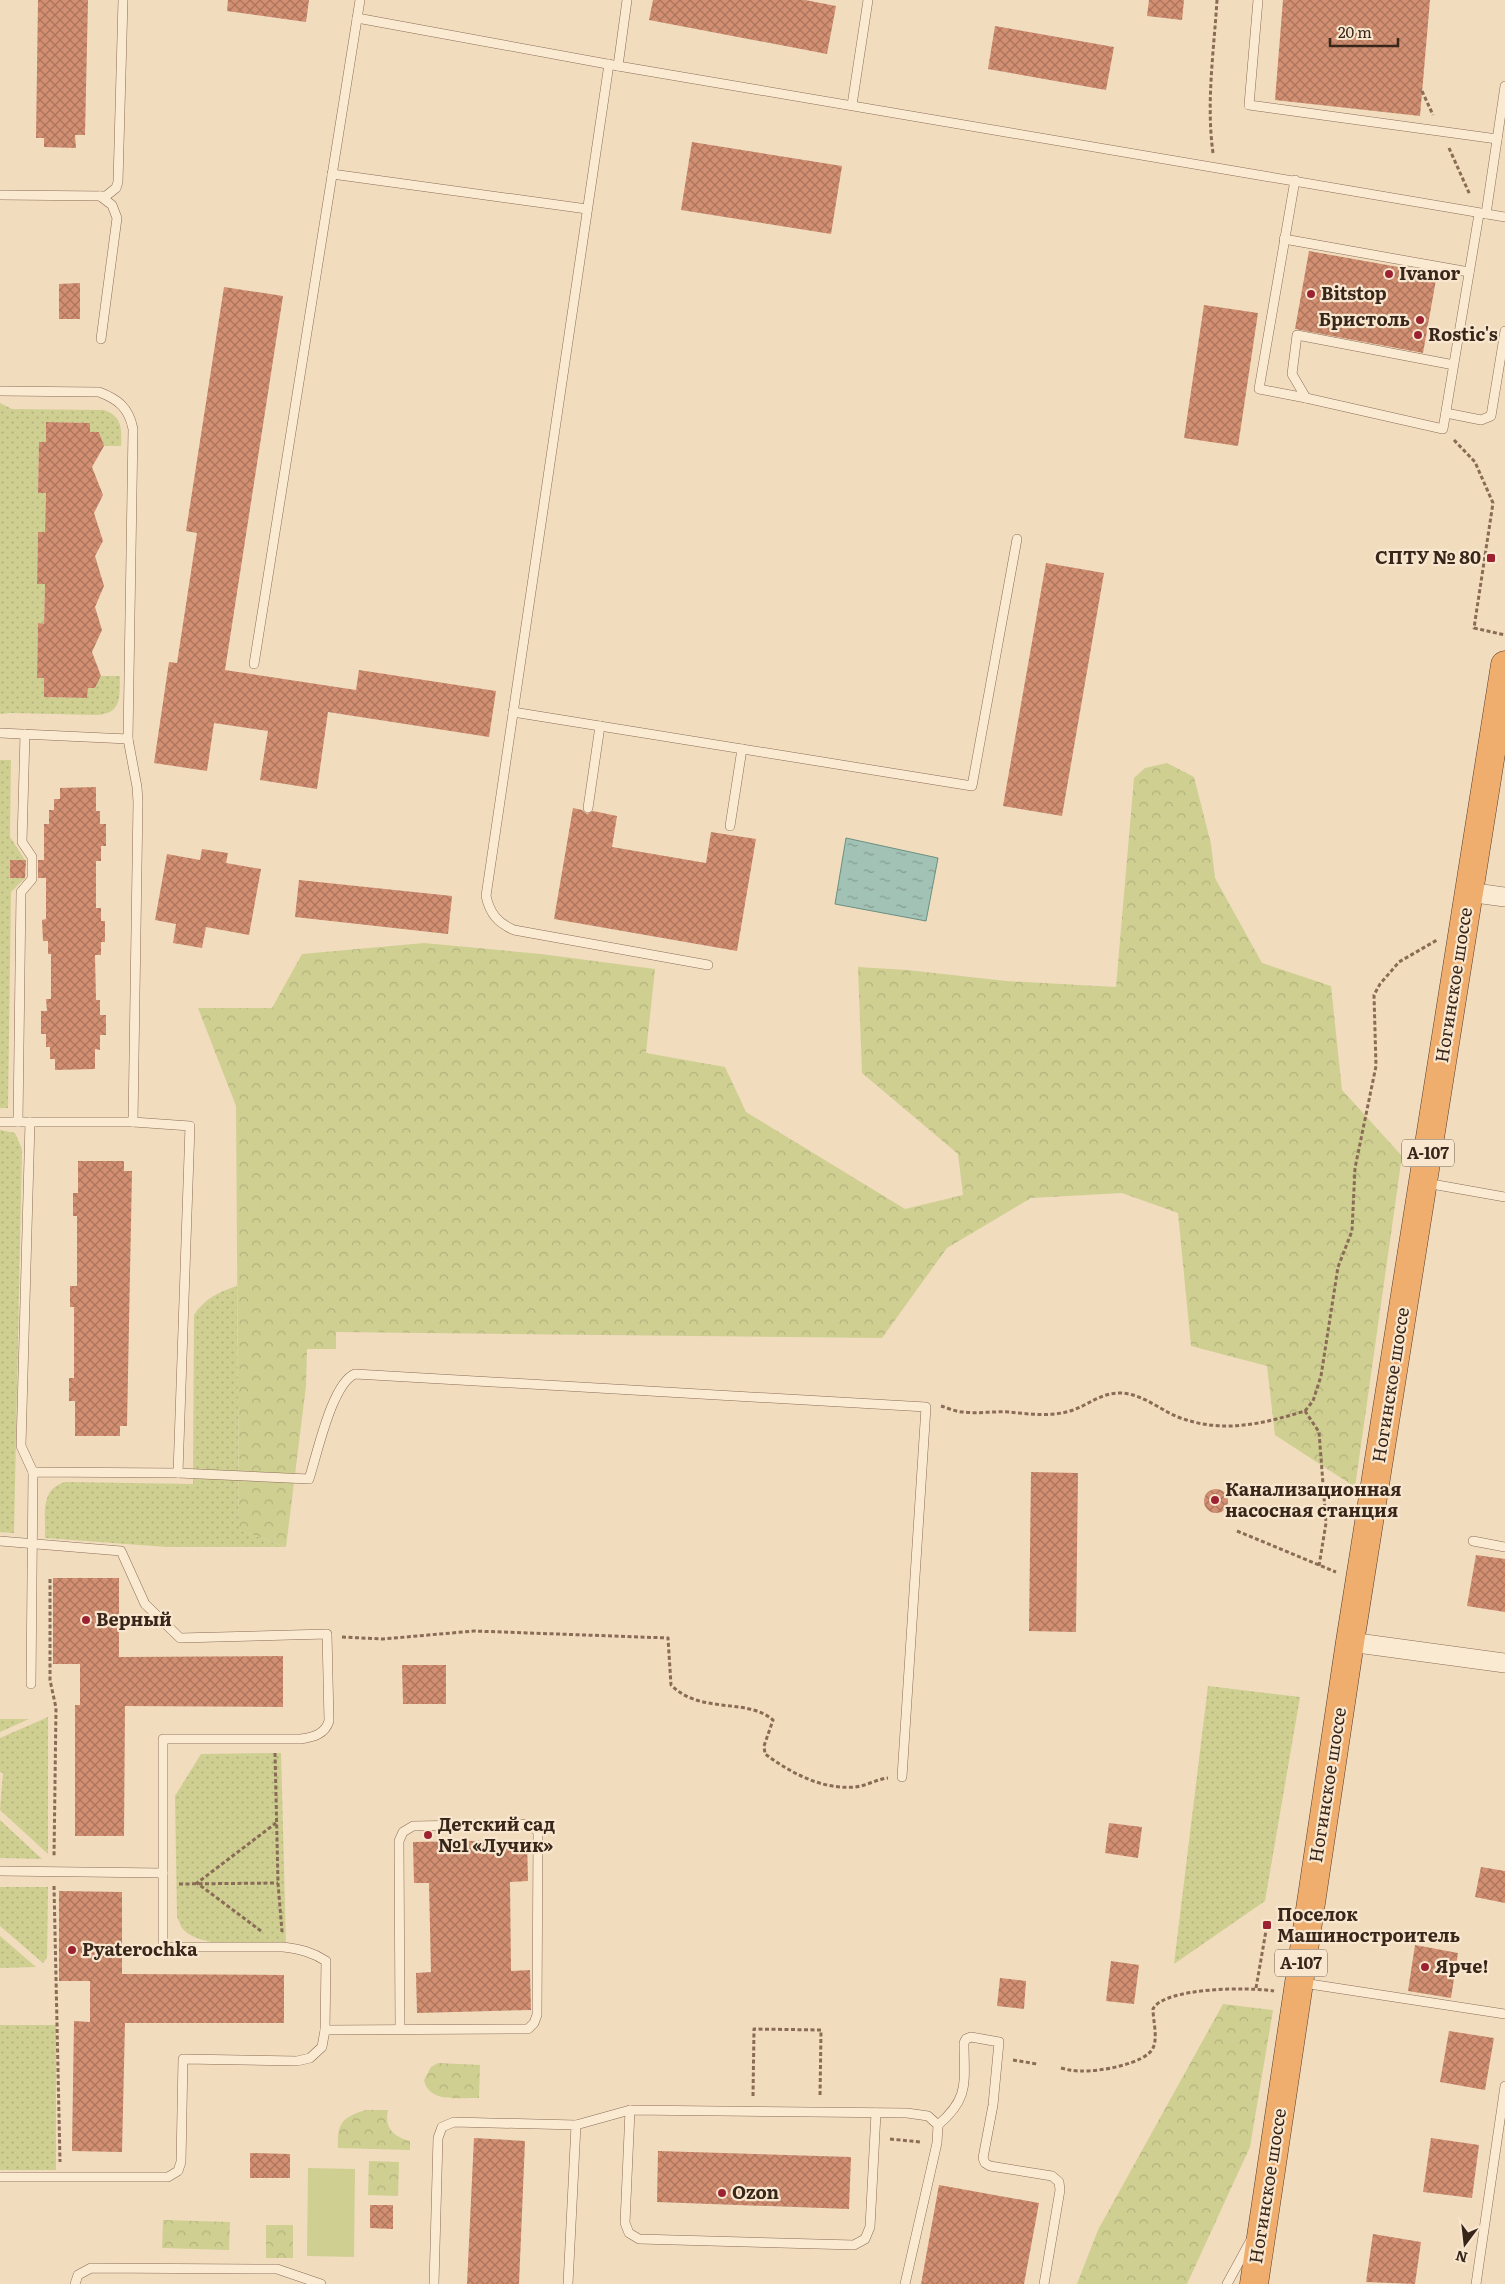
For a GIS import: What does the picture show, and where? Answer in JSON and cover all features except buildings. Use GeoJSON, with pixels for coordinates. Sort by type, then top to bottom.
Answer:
{"type":"FeatureCollection","features":[{"type":"Feature","properties":{"kind":"highway","name":"Ногинское шоссе"},"geometry":{"type":"LineString","coordinates":[[1254,2284],[1350,1642],[1505,665]]}},
{"type":"Feature","properties":{"kind":"street"},"geometry":{"type":"LineString","coordinates":[[1468,892],[1505,897]]}},
{"type":"Feature","properties":{"kind":"street"},"geometry":{"type":"LineString","coordinates":[[1350,1642],[1505,1663]]}},
{"type":"Feature","properties":{"kind":"lane"},"geometry":{"type":"LineString","coordinates":[[0,195],[100,196],[111,193],[118,182],[123,0]]}},
{"type":"Feature","properties":{"kind":"lane"},"geometry":{"type":"LineString","coordinates":[[254,664],[360,0]]}},
{"type":"Feature","properties":{"kind":"lane"},"geometry":{"type":"LineString","coordinates":[[627,0],[613,65],[587,209],[486,896],[488,907],[494,916],[503,925],[514,930],[708,965]]}},
{"type":"Feature","properties":{"kind":"lane"},"geometry":{"type":"LineString","coordinates":[[852,105],[868,0]]}},
{"type":"Feature","properties":{"kind":"lane"},"geometry":{"type":"LineString","coordinates":[[1258,0],[1249,105],[1497,139]]}},
{"type":"Feature","properties":{"kind":"lane"},"geometry":{"type":"LineString","coordinates":[[357,18],[613,65],[1215,166],[1505,217]]}},
{"type":"Feature","properties":{"kind":"lane"},"geometry":{"type":"LineString","coordinates":[[1295,180],[1259,389],[1443,428],[1469,272],[1497,139],[1505,86]]}},
{"type":"Feature","properties":{"kind":"lane"},"geometry":{"type":"LineString","coordinates":[[332,174],[587,209]]}},
{"type":"Feature","properties":{"kind":"lane"},"geometry":{"type":"LineString","coordinates":[[100,196],[112,205],[117,218],[101,339]]}},
{"type":"Feature","properties":{"kind":"lane"},"geometry":{"type":"LineString","coordinates":[[1284,240],[1469,272]]}},
{"type":"Feature","properties":{"kind":"lane"},"geometry":{"type":"LineString","coordinates":[[1446,413],[1481,420],[1491,416],[1505,331]]}},
{"type":"Feature","properties":{"kind":"lane"},"geometry":{"type":"LineString","coordinates":[[1306,398],[1292,374],[1297,335],[1454,365]]}},
{"type":"Feature","properties":{"kind":"lane"},"geometry":{"type":"LineString","coordinates":[[0,391],[99,392],[117,401],[131,416],[134,429],[128,739],[138,787],[133,1122]]}},
{"type":"Feature","properties":{"kind":"lane"},"geometry":{"type":"LineString","coordinates":[[513,712],[972,786],[1017,539]]}},
{"type":"Feature","properties":{"kind":"lane"},"geometry":{"type":"LineString","coordinates":[[588,808],[600,726]]}},
{"type":"Feature","properties":{"kind":"lane"},"geometry":{"type":"LineString","coordinates":[[0,733],[128,739]]}},
{"type":"Feature","properties":{"kind":"lane"},"geometry":{"type":"LineString","coordinates":[[18,1122],[21,892],[32,879],[32,858],[22,842],[24,734]]}},
{"type":"Feature","properties":{"kind":"lane"},"geometry":{"type":"LineString","coordinates":[[730,826],[742,748]]}},
{"type":"Feature","properties":{"kind":"lane"},"geometry":{"type":"LineString","coordinates":[[0,1122],[133,1122],[190,1126],[178,1473]]}},
{"type":"Feature","properties":{"kind":"lane"},"geometry":{"type":"LineString","coordinates":[[30,1122],[21,1446],[33,1472],[31,1684]]}},
{"type":"Feature","properties":{"kind":"lane"},"geometry":{"type":"LineString","coordinates":[[1423,1183],[1505,1196]]}},
{"type":"Feature","properties":{"kind":"lane"},"geometry":{"type":"LineString","coordinates":[[33,1472],[178,1473],[309,1479],[336,1395],[345,1381],[355,1374],[926,1407],[902,1777]]}},
{"type":"Feature","properties":{"kind":"lane"},"geometry":{"type":"LineString","coordinates":[[0,1541],[120,1551],[145,1604],[180,1638],[327,1634],[328,1724],[316,1736],[275,1740],[162,1739],[163,1947],[283,1947],[310,1952],[326,1961],[325,2030],[322,2047],[310,2058],[297,2061],[183,2059],[181,2162],[178,2171],[168,2177],[0,2177]]}},
{"type":"Feature","properties":{"kind":"lane"},"geometry":{"type":"LineString","coordinates":[[1472,1541],[1505,1547]]}},
{"type":"Feature","properties":{"kind":"lane"},"geometry":{"type":"LineString","coordinates":[[325,2030],[528,2029],[534,2024],[538,2015],[538,1832],[532,1826],[521,1824],[413,1826],[403,1832],[399,1841],[400,2029]]}},
{"type":"Feature","properties":{"kind":"lane"},"geometry":{"type":"LineString","coordinates":[[0,1871],[163,1873]]}},
{"type":"Feature","properties":{"kind":"lane"},"geometry":{"type":"LineString","coordinates":[[1297,1989],[1505,2014]]}},
{"type":"Feature","properties":{"kind":"lane"},"geometry":{"type":"LineString","coordinates":[[905,2284],[937,2143],[938,2124],[951,2114],[960,2102],[964,2086],[964,2043],[966,2039],[971,2038],[998,2042],[993,2105],[983,2158],[985,2163],[990,2166],[1052,2176],[1060,2182],[1044,2284]]}},
{"type":"Feature","properties":{"kind":"lane"},"geometry":{"type":"LineString","coordinates":[[1476,2284],[1505,2086]]}},
{"type":"Feature","properties":{"kind":"lane"},"geometry":{"type":"LineString","coordinates":[[630,2110],[625,2223],[629,2233],[639,2239],[854,2245],[865,2239],[870,2228],[876,2113]]}},
{"type":"Feature","properties":{"kind":"lane"},"geometry":{"type":"LineString","coordinates":[[434,2284],[438,2138],[442,2127],[454,2122],[576,2125],[630,2110],[876,2113],[928,2116],[938,2124]]}},
{"type":"Feature","properties":{"kind":"lane"},"geometry":{"type":"LineString","coordinates":[[568,2284],[576,2125]]}},
{"type":"Feature","properties":{"kind":"lane"},"geometry":{"type":"LineString","coordinates":[[1227,2284],[1266,2211]]}},
{"type":"Feature","properties":{"kind":"lane"},"geometry":{"type":"LineString","coordinates":[[75,2284],[78,2275],[90,2268],[277,2269],[321,2284]]}},
{"type":"Feature","properties":{"kind":"path"},"geometry":{"type":"LineString","coordinates":[[1215,166],[1211,140],[1217,0]]}},
{"type":"Feature","properties":{"kind":"path"},"geometry":{"type":"LineString","coordinates":[[1422,91],[1482,214]]}},
{"type":"Feature","properties":{"kind":"path"},"geometry":{"type":"LineString","coordinates":[[1443,428],[1475,462],[1493,504],[1474,628],[1505,634]]}},
{"type":"Feature","properties":{"kind":"path"},"geometry":{"type":"LineString","coordinates":[[926,1407],[942,1406],[962,1412],[1008,1412],[1040,1415],[1070,1411],[1105,1394],[1121,1393],[1139,1397],[1177,1417],[1206,1425],[1229,1428],[1255,1425],[1304,1411],[1313,1401],[1322,1376],[1338,1268],[1352,1231],[1355,1168],[1376,1066],[1374,995],[1380,984],[1399,962],[1463,925]]}},
{"type":"Feature","properties":{"kind":"path"},"geometry":{"type":"LineString","coordinates":[[1304,1411],[1319,1432],[1326,1523],[1319,1566]]}},
{"type":"Feature","properties":{"kind":"path"},"geometry":{"type":"LineString","coordinates":[[1236,1531],[1360,1581]]}},
{"type":"Feature","properties":{"kind":"path"},"geometry":{"type":"LineString","coordinates":[[327,1634],[349,1638],[383,1639],[474,1631],[668,1638],[671,1685],[678,1692],[700,1703],[715,1703],[765,1713],[773,1720],[764,1746],[765,1754],[792,1773],[822,1784],[853,1787],[884,1779],[902,1777]]}},
{"type":"Feature","properties":{"kind":"path"},"geometry":{"type":"LineString","coordinates":[[275,1740],[278,1883],[283,1947]]}},
{"type":"Feature","properties":{"kind":"path"},"geometry":{"type":"LineString","coordinates":[[197,1883],[277,1823]]}},
{"type":"Feature","properties":{"kind":"path"},"geometry":{"type":"LineString","coordinates":[[197,1883],[283,1947]]}},
{"type":"Feature","properties":{"kind":"path"},"geometry":{"type":"LineString","coordinates":[[163,1884],[278,1883]]}},
{"type":"Feature","properties":{"kind":"path"},"geometry":{"type":"LineString","coordinates":[[1256,1988],[1267,1925]]}},
{"type":"Feature","properties":{"kind":"path"},"geometry":{"type":"LineString","coordinates":[[1061,2068],[1079,2072],[1098,2070],[1128,2063],[1147,2054],[1152,2050],[1154,2044],[1153,2009],[1160,2000],[1212,1989],[1297,1989]]}},
{"type":"Feature","properties":{"kind":"path"},"geometry":{"type":"LineString","coordinates":[[752,2112],[754,2028],[821,2030],[819,2112]]}},
{"type":"Feature","properties":{"kind":"path"},"geometry":{"type":"LineString","coordinates":[[1006,2059],[1037,2064]]}},
{"type":"Feature","properties":{"kind":"path"},"geometry":{"type":"LineString","coordinates":[[874,2138],[921,2142]]}},
{"type":"Feature","properties":{"kind":"green space"},"geometry":{"type":"Polygon","coordinates":[[[0,403],[12,409],[104,410],[114,416],[120,424],[121,446],[104,446],[99,432],[90,432],[90,423],[47,422],[46,442],[39,442],[38,493],[46,493],[45,532],[38,532],[37,584],[45,584],[44,624],[38,624],[37,678],[44,678],[44,697],[87,698],[88,688],[95,688],[101,676],[120,676],[118,703],[111,711],[105,714],[0,714],[0,403]]]}},
{"type":"Feature","properties":{"kind":"green space"},"geometry":{"type":"Polygon","coordinates":[[[0,760],[11,760],[10,837],[25,860],[11,878],[25,878],[11,892],[8,1108],[0,1108],[0,760]]]}},
{"type":"Feature","properties":{"kind":"green space"},"geometry":{"type":"Polygon","coordinates":[[[1167,763],[1194,777],[1211,844],[1215,878],[1262,963],[1331,986],[1342,1090],[1402,1156],[1355,1487],[1275,1435],[1267,1366],[1191,1346],[1178,1213],[1122,1193],[1031,1198],[947,1248],[882,1338],[336,1332],[336,1349],[307,1349],[306,1386],[286,1547],[239,1530],[236,1106],[198,1008],[272,1008],[302,954],[424,943],[541,954],[655,969],[646,1053],[725,1067],[746,1112],[905,1209],[963,1195],[958,1154],[862,1073],[858,967],[907,970],[1006,981],[1116,987],[1134,778],[1145,768],[1167,763]]]}},
{"type":"Feature","properties":{"kind":"green space"},"geometry":{"type":"Polygon","coordinates":[[[0,1130],[15,1133],[22,1149],[14,1533],[0,1532],[0,1130]]]}},
{"type":"Feature","properties":{"kind":"green space"},"geometry":{"type":"Polygon","coordinates":[[[237,1286],[239,1530],[286,1547],[167,1547],[45,1538],[45,1512],[48,1497],[51,1491],[65,1482],[193,1484],[194,1315],[213,1296],[237,1286]]]}},
{"type":"Feature","properties":{"kind":"green space"},"geometry":{"type":"Polygon","coordinates":[[[1208,1686],[1300,1697],[1265,1901],[1174,1964],[1208,1686]]]}},
{"type":"Feature","properties":{"kind":"green space"},"geometry":{"type":"Polygon","coordinates":[[[48,1717],[48,1854],[0,1810],[3,1773],[0,1772],[0,1738],[48,1717]]]}},
{"type":"Feature","properties":{"kind":"green space"},"geometry":{"type":"Polygon","coordinates":[[[0,1719],[29,1719],[0,1732],[0,1719]]]}},
{"type":"Feature","properties":{"kind":"green space"},"geometry":{"type":"Polygon","coordinates":[[[281,1753],[286,1944],[231,1944],[202,1940],[190,1935],[182,1928],[177,1917],[175,1796],[201,1754],[281,1753]]]}},
{"type":"Feature","properties":{"kind":"green space"},"geometry":{"type":"Polygon","coordinates":[[[0,1820],[42,1859],[0,1858],[0,1820]]]}},
{"type":"Feature","properties":{"kind":"green space"},"geometry":{"type":"Polygon","coordinates":[[[0,1887],[48,1887],[47,1958],[43,1963],[0,1926],[0,1887]]]}},
{"type":"Feature","properties":{"kind":"green space"},"geometry":{"type":"Polygon","coordinates":[[[0,1936],[36,1967],[0,1968],[0,1936]]]}},
{"type":"Feature","properties":{"kind":"green space"},"geometry":{"type":"Polygon","coordinates":[[[1223,2004],[1273,2010],[1250,2147],[1187,2284],[1077,2284],[1098,2230],[1223,2004]]]}},
{"type":"Feature","properties":{"kind":"green space"},"geometry":{"type":"Polygon","coordinates":[[[0,2025],[56,2025],[56,2170],[0,2170],[0,2025]]]}},
{"type":"Feature","properties":{"kind":"green space"},"geometry":{"type":"Polygon","coordinates":[[[438,2063],[480,2065],[479,2098],[446,2098],[432,2093],[427,2088],[424,2080],[431,2067],[438,2063]]]}},
{"type":"Feature","properties":{"kind":"green space"},"geometry":{"type":"Polygon","coordinates":[[[366,2110],[388,2110],[387,2122],[389,2127],[399,2137],[410,2141],[410,2150],[338,2148],[339,2132],[343,2122],[351,2115],[366,2110]]]}},
{"type":"Feature","properties":{"kind":"green space"},"geometry":{"type":"Polygon","coordinates":[[[369,2161],[399,2162],[398,2196],[368,2195],[369,2161]]]}},
{"type":"Feature","properties":{"kind":"green space"},"geometry":{"type":"Polygon","coordinates":[[[308,2168],[355,2169],[354,2257],[307,2256],[308,2168]]]}},
{"type":"Feature","properties":{"kind":"green space"},"geometry":{"type":"Polygon","coordinates":[[[163,2220],[230,2222],[229,2250],[162,2248],[163,2220]]]}},
{"type":"Feature","properties":{"kind":"green space"},"geometry":{"type":"Polygon","coordinates":[[[266,2225],[293,2225],[293,2258],[266,2258],[266,2225]]]}},
{"type":"Feature","properties":{"kind":"water"},"geometry":{"type":"Polygon","coordinates":[[[846,838],[938,858],[926,921],[835,904],[846,838]]]}},
{"type":"Feature","properties":{"kind":"place","name":"Ivanor"},"geometry":{"type":"Point","coordinates":[1389,274]}},
{"type":"Feature","properties":{"kind":"place","name":"Bitstop"},"geometry":{"type":"Point","coordinates":[1311,294]}},
{"type":"Feature","properties":{"kind":"place","name":"Бристоль"},"geometry":{"type":"Point","coordinates":[1420,320]}},
{"type":"Feature","properties":{"kind":"place","name":"Rostic's"},"geometry":{"type":"Point","coordinates":[1418,335]}},
{"type":"Feature","properties":{"kind":"place","name":"СПТУ № 80"},"geometry":{"type":"Point","coordinates":[1491,558]}},
{"type":"Feature","properties":{"kind":"place","name":"Канализационная насосная станция"},"geometry":{"type":"Point","coordinates":[1215,1500]}},
{"type":"Feature","properties":{"kind":"place","name":"Верный"},"geometry":{"type":"Point","coordinates":[86,1620]}},
{"type":"Feature","properties":{"kind":"place","name":"Детский сад №1 «Лучик»"},"geometry":{"type":"Point","coordinates":[428,1835]}},
{"type":"Feature","properties":{"kind":"place","name":"Поселок Машиностроитель"},"geometry":{"type":"Point","coordinates":[1267,1925]}},
{"type":"Feature","properties":{"kind":"place","name":"Pyaterochka"},"geometry":{"type":"Point","coordinates":[72,1950]}},
{"type":"Feature","properties":{"kind":"place","name":"Ярче!"},"geometry":{"type":"Point","coordinates":[1425,1967]}},
{"type":"Feature","properties":{"kind":"place","name":"Ozon"},"geometry":{"type":"Point","coordinates":[722,2193]}}]}
